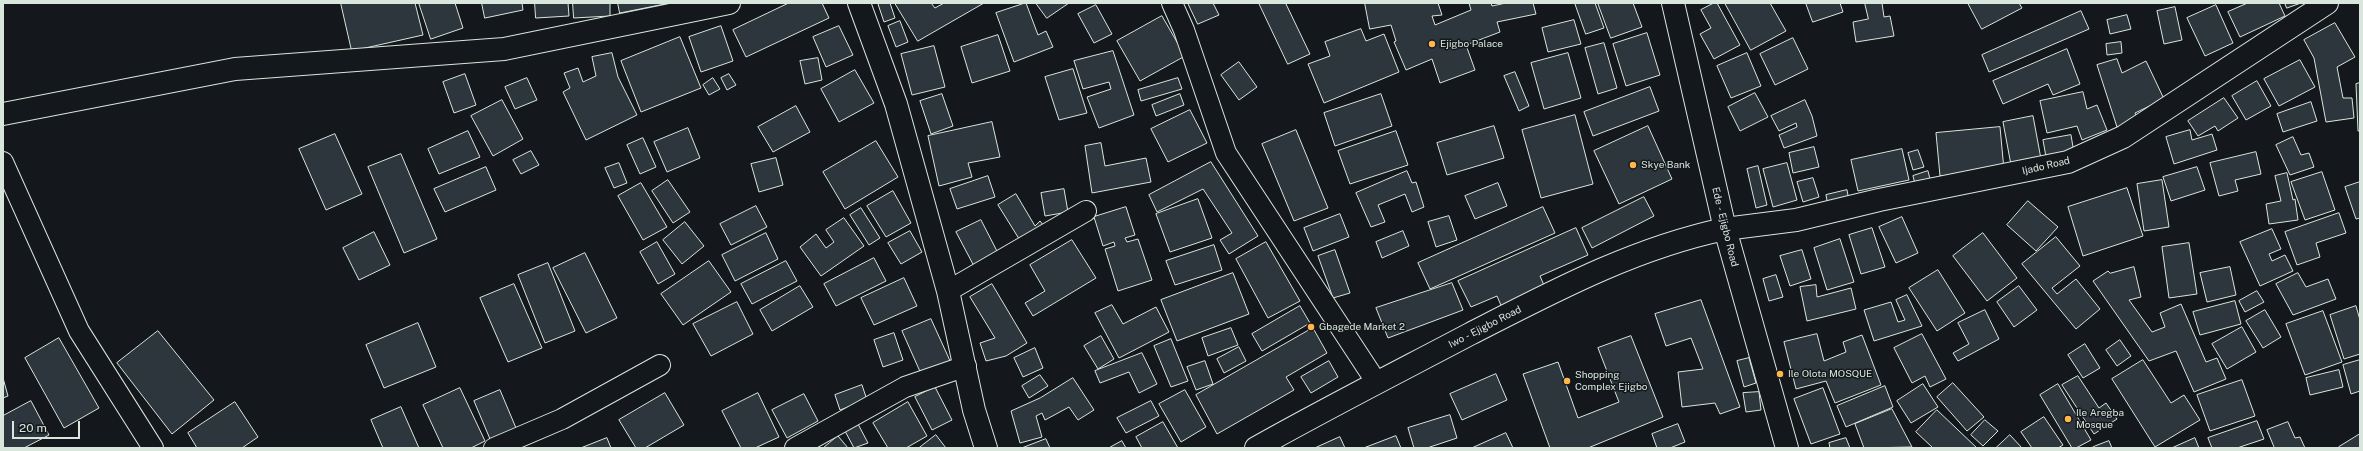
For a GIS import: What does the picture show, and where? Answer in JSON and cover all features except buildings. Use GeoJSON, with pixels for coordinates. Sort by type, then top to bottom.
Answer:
{"type":"FeatureCollection","features":[{"type":"Feature","properties":{"kind":"main road"},"geometry":{"type":"LineString","coordinates":[[3,114],[235,69],[504,49],[729,3]]}},
{"type":"Feature","properties":{"kind":"main road"},"geometry":{"type":"LineString","coordinates":[[859,3],[896,104],[948,291],[966,366],[974,410],[986,448]]}},
{"type":"Feature","properties":{"kind":"main road","name":"Ede - Ejigbo Road"},"geometry":{"type":"LineString","coordinates":[[1673,3],[1725,229],[1786,448]]}},
{"type":"Feature","properties":{"kind":"main road","name":"Ijado Road"},"geometry":{"type":"LineString","coordinates":[[1725,229],[1796,220],[1887,198],[2068,162],[2123,137],[2327,3]]}},
{"type":"Feature","properties":{"kind":"main road","name":"Iwo - Ejigbo Road"},"geometry":{"type":"LineString","coordinates":[[1256,448],[1377,383],[1574,282],[1633,256],[1685,238],[1725,229]]}},
{"type":"Feature","properties":{"kind":"street"},"geometry":{"type":"LineString","coordinates":[[1172,3],[1184,30],[1226,152],[1377,383]]}},
{"type":"Feature","properties":{"kind":"street"},"geometry":{"type":"LineString","coordinates":[[3,162],[79,331],[153,448]]}},
{"type":"Feature","properties":{"kind":"street"},"geometry":{"type":"LineString","coordinates":[[948,291],[1086,211]]}},
{"type":"Feature","properties":{"kind":"street"},"geometry":{"type":"LineString","coordinates":[[494,448],[562,419],[660,365]]}},
{"type":"Feature","properties":{"kind":"street"},"geometry":{"type":"LineString","coordinates":[[795,448],[905,387],[966,366]]}},
{"type":"Feature","properties":{"kind":"place","name":"Ejigbo Palace"},"geometry":{"type":"Point","coordinates":[1432,44]}},
{"type":"Feature","properties":{"kind":"place","name":"Skye Bank"},"geometry":{"type":"Point","coordinates":[1633,165]}},
{"type":"Feature","properties":{"kind":"place","name":"Gbagede Market 2"},"geometry":{"type":"Point","coordinates":[1311,327]}},
{"type":"Feature","properties":{"kind":"place","name":"Ile Olota MOSQUE"},"geometry":{"type":"Point","coordinates":[1780,374]}},
{"type":"Feature","properties":{"kind":"place","name":"Shopping Complex Ejigbo"},"geometry":{"type":"Point","coordinates":[1567,381]}},
{"type":"Feature","properties":{"kind":"place","name":"Ile Aregba Mosque"},"geometry":{"type":"Point","coordinates":[2068,419]}}]}
